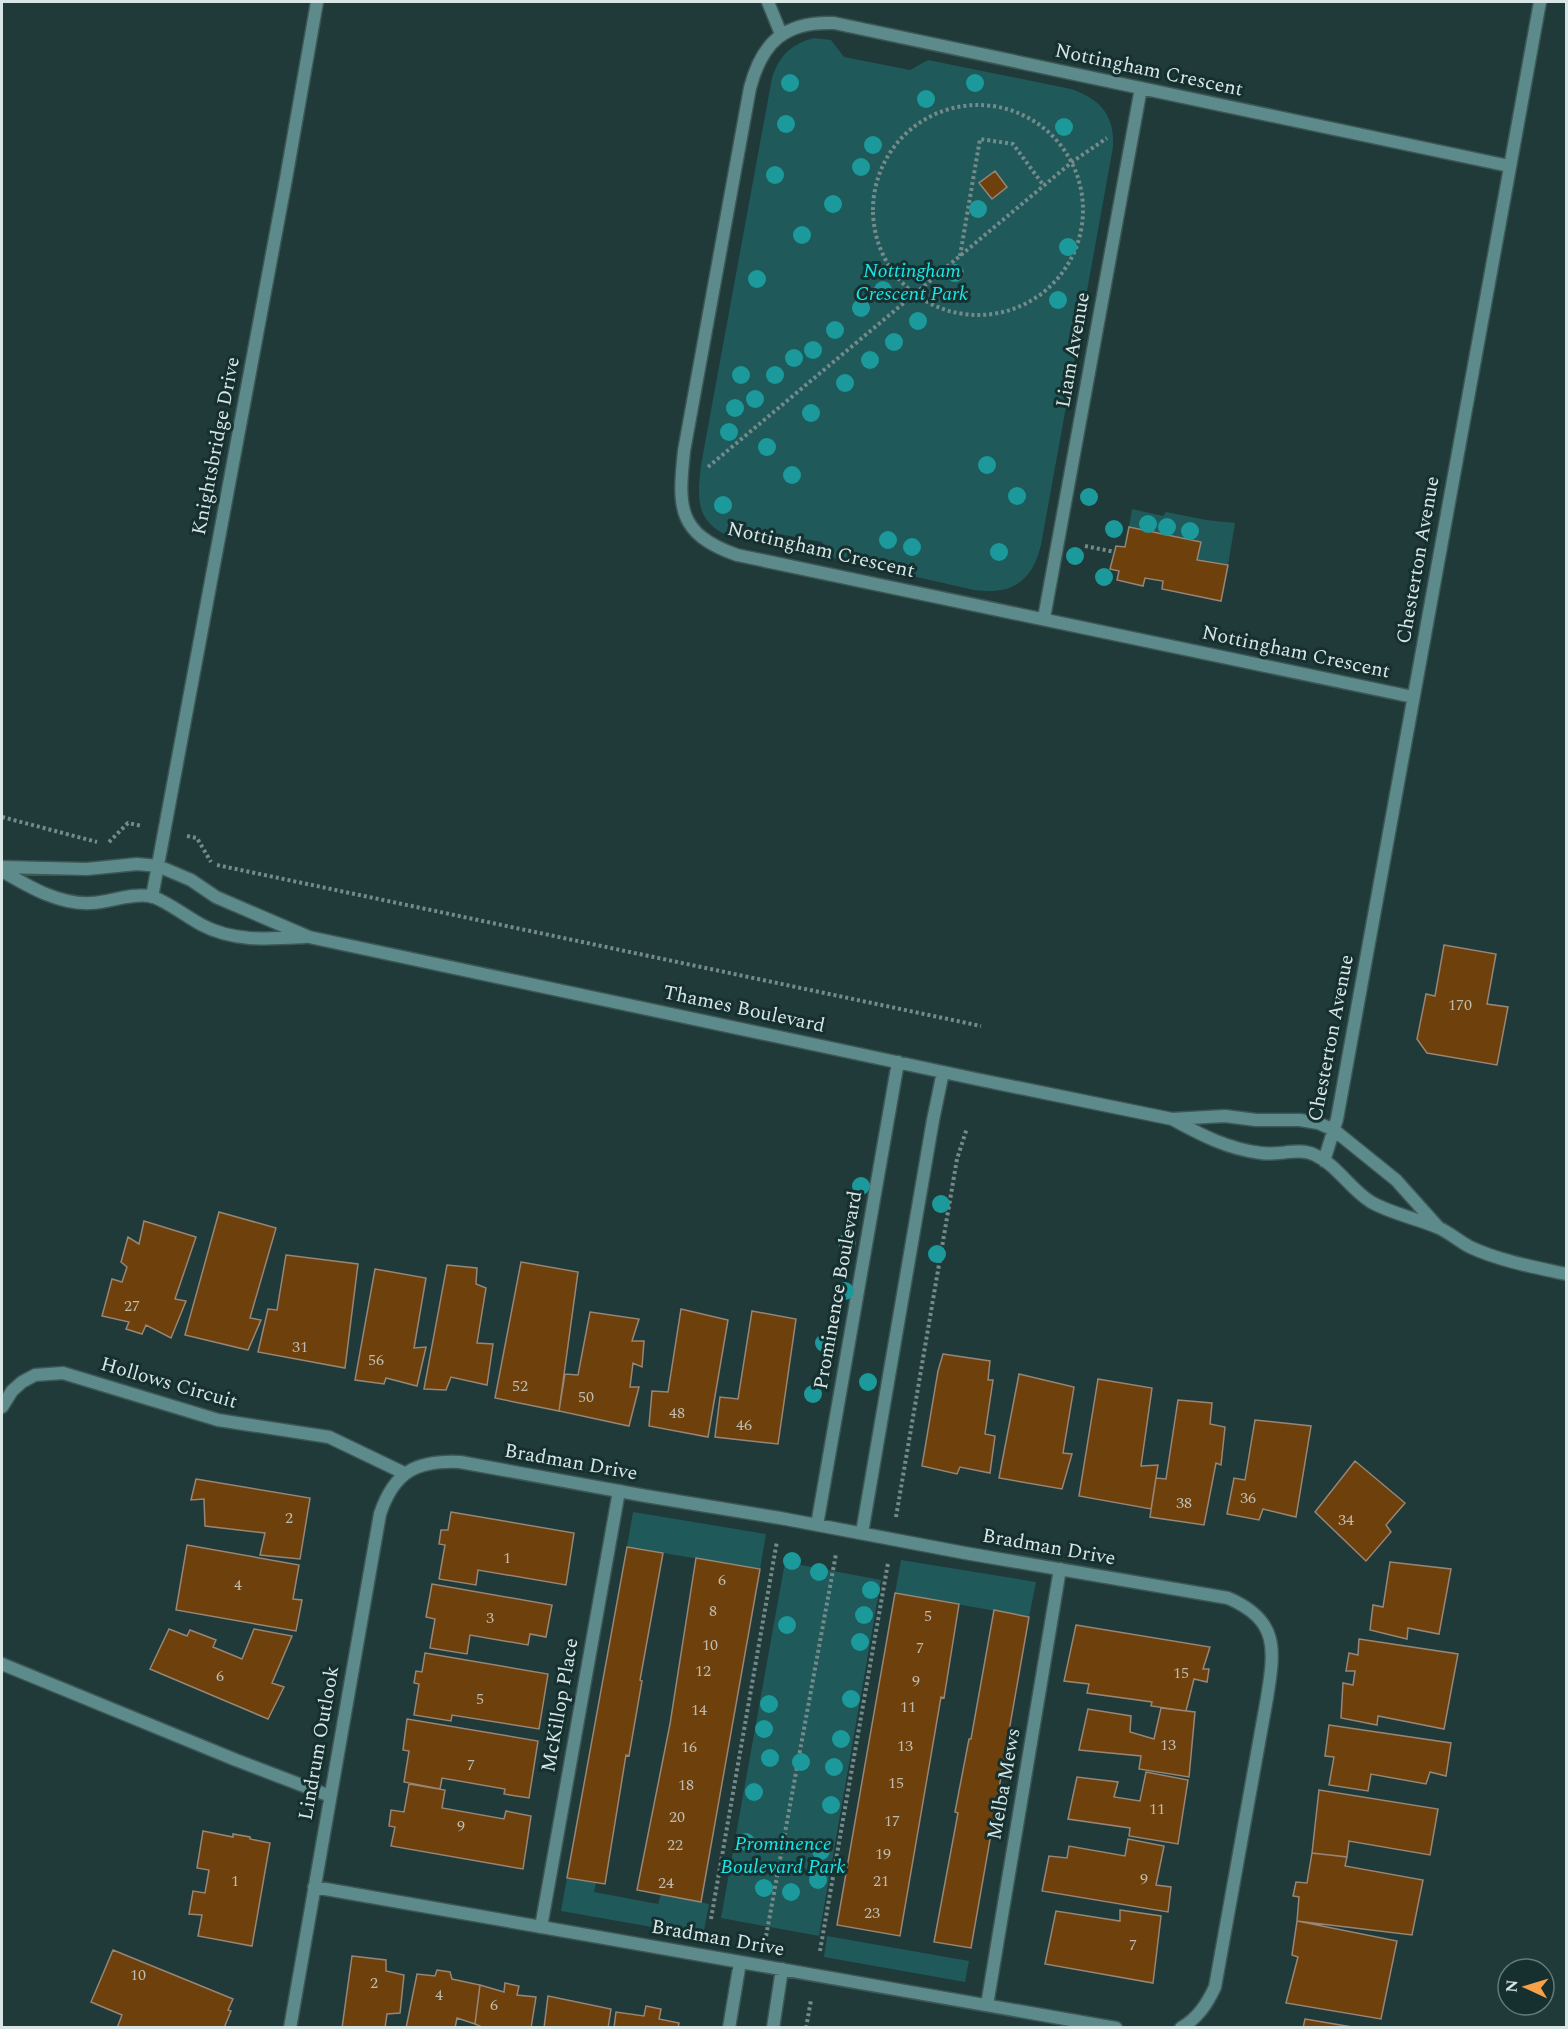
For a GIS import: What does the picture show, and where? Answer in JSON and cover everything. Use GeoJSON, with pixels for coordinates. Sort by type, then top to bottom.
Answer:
{"type":"FeatureCollection","features":[{"type":"Feature","properties":{"kind":"street","name":"Knightsbridge Drive"},"geometry":{"type":"LineString","coordinates":[[152,897],[317,2]]}},
{"type":"Feature","properties":{"kind":"street"},"geometry":{"type":"LineString","coordinates":[[768,2],[781,34]]}},
{"type":"Feature","properties":{"kind":"street","name":"Chesterton Avenue"},"geometry":{"type":"LineString","coordinates":[[1324,1161],[1334,1130],[1540,2]]}},
{"type":"Feature","properties":{"kind":"street","name":"Nottingham Crescent"},"geometry":{"type":"LineString","coordinates":[[1413,697],[737,555],[712,546],[698,535],[688,522],[682,506],[680,490],[684,451],[750,88],[756,67],[766,50],[781,34],[798,26],[834,23],[1509,166]]}},
{"type":"Feature","properties":{"kind":"street","name":"Liam Avenue"},"geometry":{"type":"LineString","coordinates":[[1044,618],[1141,88]]}},
{"type":"Feature","properties":{"kind":"street","name":"Thames Boulevard"},"geometry":{"type":"LineString","coordinates":[[2,869],[87,869],[137,864],[158,866],[191,880],[216,897],[309,937],[1172,1119],[1226,1116],[1318,1123],[1334,1130],[1396,1180],[1439,1228]]}},
{"type":"Feature","properties":{"kind":"street","name":"Thames Boulevard"},"geometry":{"type":"LineString","coordinates":[[2,869],[28,886],[63,900],[88,903],[140,895],[152,897],[203,926],[228,935],[254,940],[309,937]]}},
{"type":"Feature","properties":{"kind":"street","name":"Prominence Boulevard"},"geometry":{"type":"LineString","coordinates":[[816,1525],[898,1062]]}},
{"type":"Feature","properties":{"kind":"street"},"geometry":{"type":"LineString","coordinates":[[862,1533],[931,1131],[944,1072]]}},
{"type":"Feature","properties":{"kind":"street","name":"Thames Boulevard"},"geometry":{"type":"LineString","coordinates":[[1172,1119],[1206,1138],[1238,1150],[1264,1154],[1302,1152],[1314,1154],[1366,1198],[1386,1210],[1439,1228],[1470,1247],[1504,1259],[1566,1274]]}},
{"type":"Feature","properties":{"kind":"street","name":"Hollows Circuit"},"geometry":{"type":"LineString","coordinates":[[2,1407],[12,1391],[22,1382],[35,1375],[63,1373],[218,1420],[329,1437],[405,1473]]}},
{"type":"Feature","properties":{"kind":"street","name":"Bradman Drive"},"geometry":{"type":"LineString","coordinates":[[405,1473],[430,1462],[460,1462],[1228,1598],[1254,1611],[1262,1621],[1271,1640],[1273,1655],[1219,1971],[1209,2000],[1198,2015],[1181,2028]]}},
{"type":"Feature","properties":{"kind":"street","name":"Lindrum Outlook"},"geometry":{"type":"LineString","coordinates":[[290,2028],[380,1514],[385,1497],[405,1473]]}},
{"type":"Feature","properties":{"kind":"street","name":"McKillop Place"},"geometry":{"type":"LineString","coordinates":[[541,1927],[619,1491]]}},
{"type":"Feature","properties":{"kind":"street","name":"Melba Mews"},"geometry":{"type":"LineString","coordinates":[[987,2005],[1060,1569]]}},
{"type":"Feature","properties":{"kind":"street"},"geometry":{"type":"LineString","coordinates":[[2,1664],[330,1796]]}},
{"type":"Feature","properties":{"kind":"street","name":"Bradman Drive"},"geometry":{"type":"LineString","coordinates":[[314,1887],[1116,2028]]}},
{"type":"Feature","properties":{"kind":"street"},"geometry":{"type":"LineString","coordinates":[[729,2028],[740,1962]]}},
{"type":"Feature","properties":{"kind":"street"},"geometry":{"type":"LineString","coordinates":[[773,2028],[782,1969]]}},
{"type":"Feature","properties":{"kind":"path"},"geometry":{"type":"LineString","coordinates":[[968,105],[988,105],[1009,109],[1046,130],[1072,162],[1081,194],[1082,226],[1067,267],[1037,298],[1018,308],[996,314],[975,316],[954,313],[933,306],[915,295],[899,281],[886,264],[873,224],[872,203],[876,182],[895,144],[910,129],[927,118],[947,109],[968,105]]}},
{"type":"Feature","properties":{"kind":"path"},"geometry":{"type":"LineString","coordinates":[[680,490],[1072,162],[1104,138],[1133,133]]}},
{"type":"Feature","properties":{"kind":"path"},"geometry":{"type":"LineString","coordinates":[[960,256],[980,139],[1013,144],[1044,186]]}},
{"type":"Feature","properties":{"kind":"path"},"geometry":{"type":"LineString","coordinates":[[1085,546],[1115,552]]}},
{"type":"Feature","properties":{"kind":"path"},"geometry":{"type":"LineString","coordinates":[[2,817],[107,844],[128,823],[164,830],[197,838],[213,865],[981,1026]]}},
{"type":"Feature","properties":{"kind":"path"},"geometry":{"type":"LineString","coordinates":[[806,2028],[957,1159],[967,1128]]}},
{"type":"Feature","properties":{"kind":"path"},"geometry":{"type":"LineString","coordinates":[[711,1919],[780,1518]]}},
{"type":"Feature","properties":{"kind":"path"},"geometry":{"type":"LineString","coordinates":[[761,1966],[840,1529]]}},
{"type":"Feature","properties":{"kind":"green space","name":"Nottingham Crescent Park"},"geometry":{"type":"Polygon","coordinates":[[[814,38],[831,40],[844,57],[910,70],[928,60],[1071,89],[1098,103],[1108,117],[1113,136],[1113,147],[1041,545],[1037,558],[1026,577],[1010,588],[974,590],[833,558],[822,542],[757,530],[740,540],[715,528],[702,512],[699,491],[701,465],[772,78],[778,63],[792,47],[814,38]]]}},
{"type":"Feature","properties":{"kind":"green space"},"geometry":{"type":"Polygon","coordinates":[[[1132,509],[1163,516],[1166,512],[1235,523],[1228,565],[1197,560],[1201,542],[1129,527],[1132,509]]]}},
{"type":"Feature","properties":{"kind":"green space"},"geometry":{"type":"Polygon","coordinates":[[[633,1512],[766,1534],[760,1569],[627,1547],[633,1512]]]}},
{"type":"Feature","properties":{"kind":"green space"},"geometry":{"type":"Polygon","coordinates":[[[901,1560],[1036,1582],[1029,1617],[895,1593],[901,1560]]]}},
{"type":"Feature","properties":{"kind":"green space","name":"Prominence Boulevard Park"},"geometry":{"type":"Polygon","coordinates":[[[785,1562],[881,1580],[819,1936],[721,1918],[785,1562]]]}},
{"type":"Feature","properties":{"kind":"green space"},"geometry":{"type":"Polygon","coordinates":[[[567,1878],[596,1883],[594,1892],[658,1904],[661,1894],[709,1904],[703,1936],[561,1911],[567,1878]]]}},
{"type":"Feature","properties":{"kind":"green space"},"geometry":{"type":"Polygon","coordinates":[[[827,1936],[969,1961],[965,1982],[824,1957],[827,1936]]]}},
{"type":"Feature","properties":{"kind":"building"},"geometry":{"type":"Polygon","coordinates":[[[995,171],[1007,187],[992,199],[979,183],[995,171]]]}},
{"type":"Feature","properties":{"kind":"building"},"geometry":{"type":"Polygon","coordinates":[[[1129,527],[1201,542],[1197,560],[1228,565],[1221,601],[1162,589],[1163,581],[1145,578],[1143,586],[1117,580],[1119,571],[1110,569],[1116,546],[1125,547],[1129,527]]]}},
{"type":"Feature","properties":{"kind":"building"},"geometry":{"type":"Polygon","coordinates":[[[1444,945],[1496,954],[1487,1004],[1508,1007],[1497,1065],[1427,1053],[1417,1039],[1426,994],[1435,996],[1444,945]]]}},
{"type":"Feature","properties":{"kind":"building"},"geometry":{"type":"Polygon","coordinates":[[[219,1212],[276,1228],[250,1318],[261,1320],[248,1350],[185,1335],[219,1212]]]}},
{"type":"Feature","properties":{"kind":"building"},"geometry":{"type":"Polygon","coordinates":[[[144,1221],[196,1237],[175,1299],[186,1301],[171,1338],[146,1325],[142,1334],[126,1329],[129,1322],[102,1316],[112,1279],[122,1282],[127,1267],[121,1262],[128,1237],[139,1244],[144,1221]]]}},
{"type":"Feature","properties":{"kind":"building"},"geometry":{"type":"Polygon","coordinates":[[[286,1255],[358,1264],[345,1368],[258,1352],[268,1309],[277,1310],[286,1255]]]}},
{"type":"Feature","properties":{"kind":"building"},"geometry":{"type":"Polygon","coordinates":[[[521,1262],[578,1272],[559,1411],[495,1398],[521,1262]]]}},
{"type":"Feature","properties":{"kind":"building"},"geometry":{"type":"Polygon","coordinates":[[[447,1265],[477,1268],[476,1284],[486,1288],[477,1343],[493,1344],[487,1385],[451,1377],[446,1390],[424,1389],[447,1265]]]}},
{"type":"Feature","properties":{"kind":"building"},"geometry":{"type":"Polygon","coordinates":[[[375,1269],[426,1278],[414,1348],[426,1347],[417,1386],[386,1378],[384,1384],[355,1380],[375,1269]]]}},
{"type":"Feature","properties":{"kind":"building"},"geometry":{"type":"Polygon","coordinates":[[[681,1309],[728,1320],[708,1437],[649,1426],[652,1391],[668,1392],[681,1309]]]}},
{"type":"Feature","properties":{"kind":"building"},"geometry":{"type":"Polygon","coordinates":[[[752,1311],[796,1319],[778,1444],[715,1437],[720,1397],[738,1399],[752,1311]]]}},
{"type":"Feature","properties":{"kind":"building"},"geometry":{"type":"Polygon","coordinates":[[[590,1312],[639,1319],[632,1341],[644,1341],[642,1367],[633,1363],[630,1387],[639,1387],[629,1426],[559,1411],[565,1374],[578,1375],[590,1312]]]}},
{"type":"Feature","properties":{"kind":"building"},"geometry":{"type":"Polygon","coordinates":[[[943,1354],[990,1361],[988,1380],[993,1380],[985,1434],[995,1436],[990,1473],[960,1467],[957,1474],[922,1466],[943,1354]]]}},
{"type":"Feature","properties":{"kind":"building"},"geometry":{"type":"Polygon","coordinates":[[[1019,1374],[1074,1387],[1063,1453],[1072,1454],[1062,1489],[999,1478],[1019,1374]]]}},
{"type":"Feature","properties":{"kind":"building"},"geometry":{"type":"Polygon","coordinates":[[[1098,1379],[1152,1388],[1141,1466],[1158,1465],[1151,1509],[1079,1496],[1098,1379]]]}},
{"type":"Feature","properties":{"kind":"building"},"geometry":{"type":"Polygon","coordinates":[[[1178,1400],[1212,1403],[1210,1424],[1225,1427],[1221,1465],[1216,1463],[1204,1525],[1150,1517],[1156,1478],[1166,1479],[1178,1400]]]}},
{"type":"Feature","properties":{"kind":"building"},"geometry":{"type":"Polygon","coordinates":[[[1255,1420],[1311,1426],[1296,1517],[1263,1509],[1259,1520],[1227,1514],[1234,1478],[1245,1480],[1255,1420]]]}},
{"type":"Feature","properties":{"kind":"building"},"geometry":{"type":"Polygon","coordinates":[[[1355,1461],[1405,1503],[1386,1525],[1391,1532],[1366,1561],[1315,1512],[1355,1461]]]}},
{"type":"Feature","properties":{"kind":"building"},"geometry":{"type":"Polygon","coordinates":[[[196,1479],[310,1498],[300,1559],[260,1555],[265,1533],[205,1526],[204,1499],[191,1500],[196,1479]]]}},
{"type":"Feature","properties":{"kind":"building"},"geometry":{"type":"Polygon","coordinates":[[[451,1512],[574,1533],[566,1585],[478,1570],[476,1585],[439,1579],[445,1545],[439,1544],[441,1530],[448,1530],[451,1512]]]}},
{"type":"Feature","properties":{"kind":"building"},"geometry":{"type":"Polygon","coordinates":[[[187,1545],[299,1565],[293,1599],[302,1600],[296,1631],[176,1610],[187,1545]]]}},
{"type":"Feature","properties":{"kind":"building"},"geometry":{"type":"Polygon","coordinates":[[[627,1547],[663,1553],[605,1884],[567,1878],[627,1547]]]}},
{"type":"Feature","properties":{"kind":"building"},"geometry":{"type":"Polygon","coordinates":[[[696,1558],[760,1569],[701,1902],[637,1890],[670,1724],[696,1558]]]}},
{"type":"Feature","properties":{"kind":"building"},"geometry":{"type":"Polygon","coordinates":[[[1390,1562],[1451,1569],[1439,1634],[1408,1628],[1407,1639],[1370,1630],[1373,1605],[1383,1607],[1390,1562]]]}},
{"type":"Feature","properties":{"kind":"building"},"geometry":{"type":"Polygon","coordinates":[[[432,1584],[552,1605],[546,1637],[530,1634],[528,1645],[470,1635],[467,1654],[430,1648],[435,1619],[426,1617],[432,1584]]]}},
{"type":"Feature","properties":{"kind":"building"},"geometry":{"type":"Polygon","coordinates":[[[895,1593],[959,1604],[900,1936],[837,1925],[895,1593]]]}},
{"type":"Feature","properties":{"kind":"building"},"geometry":{"type":"Polygon","coordinates":[[[994,1610],[1029,1617],[971,1948],[934,1942],[958,1813],[955,1812],[969,1739],[971,1739],[994,1610]]]}},
{"type":"Feature","properties":{"kind":"building"},"geometry":{"type":"Polygon","coordinates":[[[1076,1625],[1210,1647],[1203,1669],[1209,1669],[1207,1682],[1194,1679],[1186,1711],[1151,1706],[1152,1702],[1087,1693],[1089,1684],[1064,1681],[1076,1625]]]}},
{"type":"Feature","properties":{"kind":"building"},"geometry":{"type":"Polygon","coordinates":[[[169,1629],[187,1636],[190,1630],[216,1640],[213,1647],[242,1659],[254,1629],[292,1636],[272,1683],[284,1687],[268,1719],[150,1669],[169,1629]]]}},
{"type":"Feature","properties":{"kind":"building"},"geometry":{"type":"Polygon","coordinates":[[[1359,1639],[1458,1654],[1444,1729],[1378,1716],[1377,1725],[1341,1718],[1343,1683],[1353,1685],[1355,1671],[1346,1671],[1349,1653],[1358,1655],[1359,1639]]]}},
{"type":"Feature","properties":{"kind":"building"},"geometry":{"type":"Polygon","coordinates":[[[425,1653],[548,1674],[539,1729],[452,1715],[451,1721],[414,1715],[419,1684],[414,1683],[416,1671],[422,1672],[425,1653]]]}},
{"type":"Feature","properties":{"kind":"building"},"geometry":{"type":"Polygon","coordinates":[[[1161,1708],[1195,1712],[1189,1777],[1139,1769],[1141,1756],[1079,1750],[1088,1709],[1131,1716],[1130,1732],[1154,1739],[1161,1708]]]}},
{"type":"Feature","properties":{"kind":"building"},"geometry":{"type":"Polygon","coordinates":[[[407,1719],[538,1741],[529,1798],[504,1794],[505,1789],[442,1778],[440,1789],[404,1782],[409,1751],[403,1750],[407,1719]]]}},
{"type":"Feature","properties":{"kind":"building"},"geometry":{"type":"Polygon","coordinates":[[[1329,1725],[1451,1743],[1446,1776],[1430,1772],[1426,1784],[1371,1774],[1368,1791],[1329,1785],[1334,1757],[1325,1756],[1329,1725]]]}},
{"type":"Feature","properties":{"kind":"building"},"geometry":{"type":"Polygon","coordinates":[[[1146,1772],[1188,1780],[1178,1844],[1129,1836],[1130,1828],[1068,1819],[1077,1777],[1118,1782],[1114,1797],[1140,1801],[1146,1772]]]}},
{"type":"Feature","properties":{"kind":"building"},"geometry":{"type":"Polygon","coordinates":[[[409,1784],[445,1790],[442,1808],[504,1819],[506,1811],[531,1816],[523,1869],[391,1846],[395,1827],[389,1826],[391,1810],[404,1812],[409,1784]]]}},
{"type":"Feature","properties":{"kind":"building"},"geometry":{"type":"Polygon","coordinates":[[[1319,1790],[1438,1809],[1430,1855],[1349,1841],[1347,1857],[1312,1853],[1319,1790]]]}},
{"type":"Feature","properties":{"kind":"building"},"geometry":{"type":"Polygon","coordinates":[[[203,1831],[233,1837],[233,1834],[250,1837],[250,1839],[270,1843],[252,1946],[198,1936],[202,1915],[189,1914],[193,1891],[205,1893],[209,1870],[197,1868],[203,1831]]]}},
{"type":"Feature","properties":{"kind":"building"},"geometry":{"type":"Polygon","coordinates":[[[1128,1839],[1164,1846],[1156,1885],[1171,1887],[1168,1912],[1042,1891],[1049,1856],[1067,1858],[1069,1846],[1125,1856],[1128,1839]]]}},
{"type":"Feature","properties":{"kind":"building"},"geometry":{"type":"Polygon","coordinates":[[[1312,1853],[1347,1857],[1345,1866],[1423,1880],[1412,1935],[1297,1921],[1299,1897],[1293,1896],[1296,1882],[1307,1883],[1312,1853]]]}},
{"type":"Feature","properties":{"kind":"building"},"geometry":{"type":"Polygon","coordinates":[[[1120,1910],[1161,1916],[1153,1983],[1045,1964],[1056,1911],[1120,1921],[1120,1910]]]}},
{"type":"Feature","properties":{"kind":"building"},"geometry":{"type":"Polygon","coordinates":[[[1297,1921],[1397,1941],[1381,2019],[1286,2003],[1298,1957],[1292,1955],[1297,1921]]]}},
{"type":"Feature","properties":{"kind":"building"},"geometry":{"type":"Polygon","coordinates":[[[113,1950],[233,1999],[224,2028],[117,2028],[122,2015],[91,2002],[113,1950]]]}},
{"type":"Feature","properties":{"kind":"building"},"geometry":{"type":"Polygon","coordinates":[[[352,1956],[386,1960],[386,1971],[404,1975],[400,2013],[387,2014],[385,2028],[342,2028],[352,1956]]]}},
{"type":"Feature","properties":{"kind":"building"},"geometry":{"type":"Polygon","coordinates":[[[437,1970],[450,1972],[452,1979],[480,1985],[475,2024],[457,2018],[455,2028],[406,2028],[417,1974],[435,1976],[437,1970]]]}},
{"type":"Feature","properties":{"kind":"building"},"geometry":{"type":"Polygon","coordinates":[[[505,1983],[519,1986],[517,1995],[536,1997],[531,2028],[484,2028],[475,2024],[480,1985],[504,1992],[505,1983]]]}},
{"type":"Feature","properties":{"kind":"building"},"geometry":{"type":"Polygon","coordinates":[[[548,1996],[611,2009],[608,2028],[544,2028],[548,1996]]]}},
{"type":"Feature","properties":{"kind":"building"},"geometry":{"type":"Polygon","coordinates":[[[646,2006],[661,2009],[659,2019],[679,2023],[678,2028],[614,2028],[616,2012],[644,2016],[646,2006]]]}},
{"type":"Feature","properties":{"kind":"building"},"geometry":{"type":"Polygon","coordinates":[[[1305,2019],[1358,2028],[1303,2028],[1305,2019]]]}}]}
